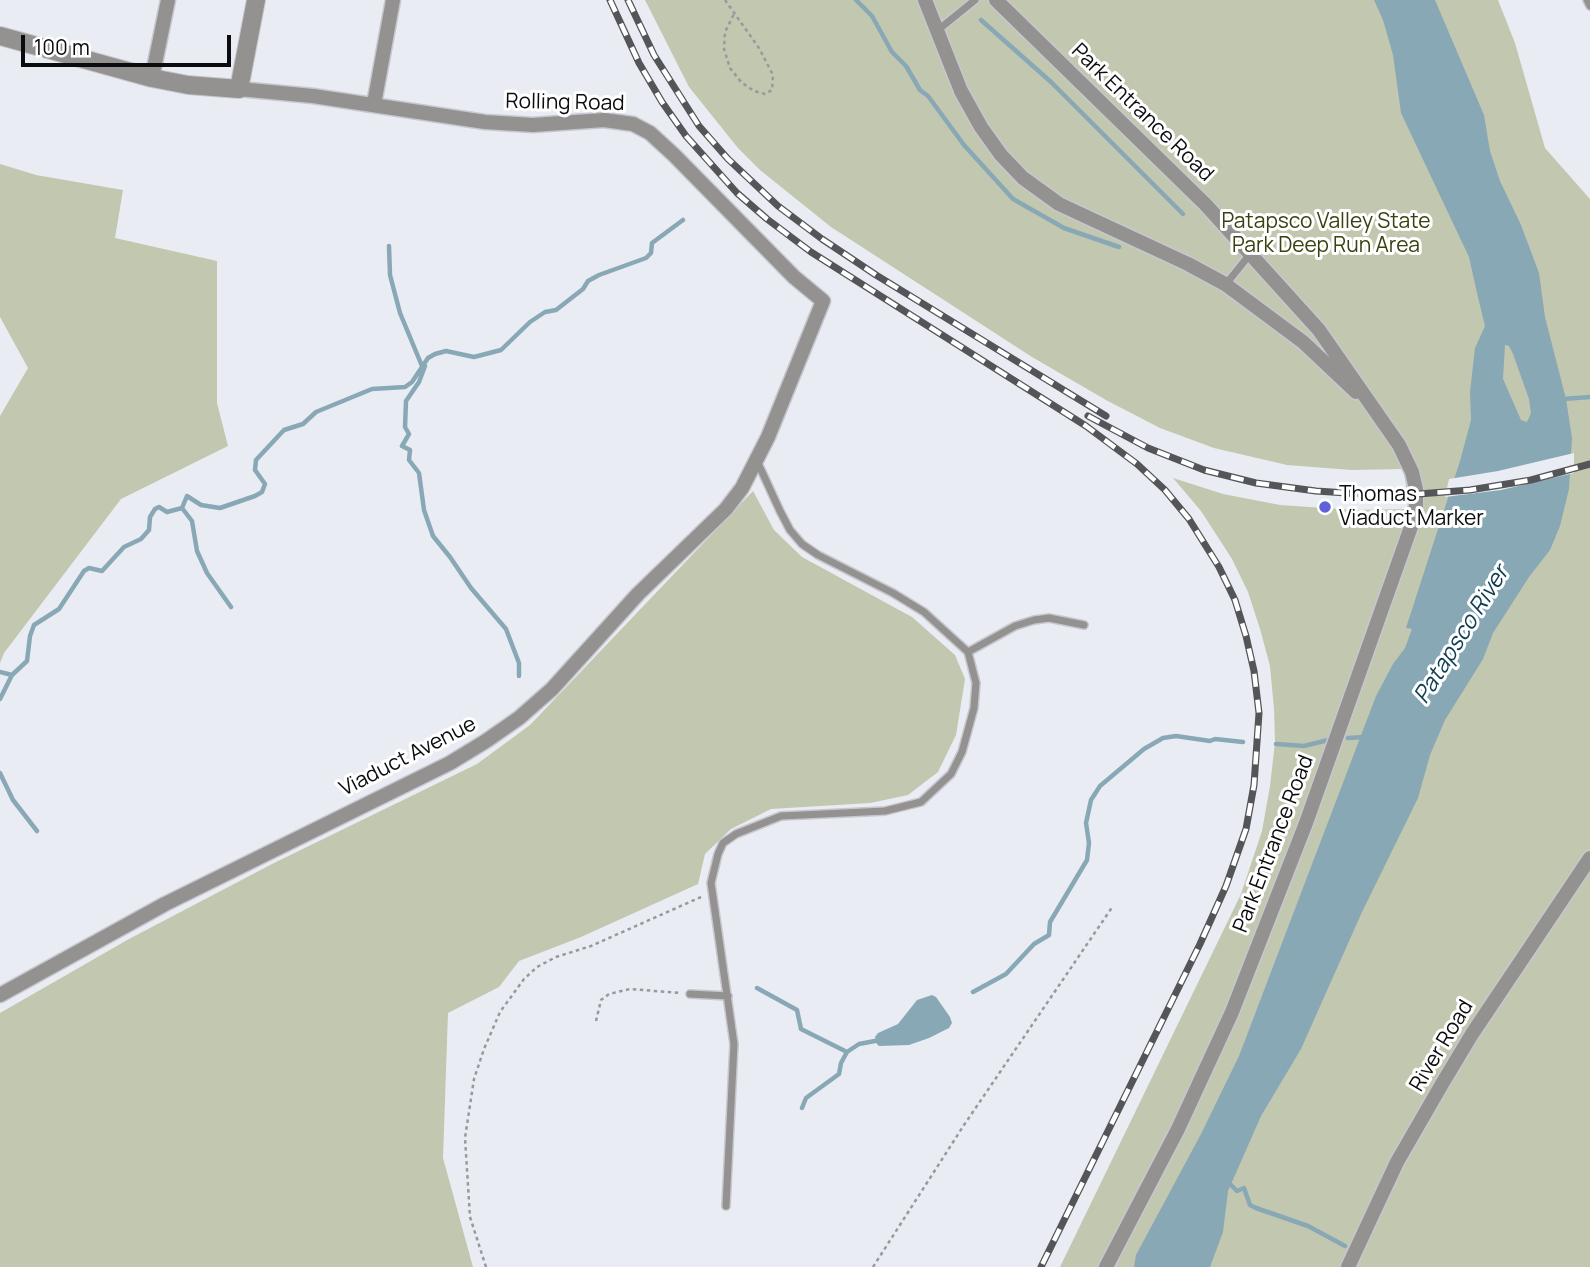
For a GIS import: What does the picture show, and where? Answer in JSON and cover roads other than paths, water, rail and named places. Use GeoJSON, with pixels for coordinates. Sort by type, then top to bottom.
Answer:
{"type":"FeatureCollection","features":[{"type":"Feature","properties":{"kind":"street"},"geometry":{"type":"LineString","coordinates":[[152,78],[167,0]]}},
{"type":"Feature","properties":{"kind":"street"},"geometry":{"type":"LineString","coordinates":[[0,36],[152,78],[188,85],[239,89],[256,0]]}},
{"type":"Feature","properties":{"kind":"street"},"geometry":{"type":"LineString","coordinates":[[374,104],[393,0]]}},
{"type":"Feature","properties":{"kind":"street","name":"Park Entrance Road"},"geometry":{"type":"LineString","coordinates":[[925,0],[961,90],[981,127],[1001,155],[1023,178],[1059,204],[1225,284],[1303,342],[1346,382],[1385,424]]}},
{"type":"Feature","properties":{"kind":"street","name":"Park Entrance Road"},"geometry":{"type":"LineString","coordinates":[[996,0],[1206,205],[1319,330],[1406,457],[1416,489],[1412,524],[1306,823],[1232,1012],[1178,1129],[1106,1267]]}},
{"type":"Feature","properties":{"kind":"street","name":"Rolling Road"},"geometry":{"type":"LineString","coordinates":[[239,89],[374,104],[485,122],[521,124],[604,120],[633,124],[650,133],[674,155],[794,277],[823,302]]}},
{"type":"Feature","properties":{"kind":"street","name":"Viaduct Avenue"},"geometry":{"type":"LineString","coordinates":[[0,995],[165,904],[400,788],[486,741],[519,718],[552,689],[638,594],[726,509],[757,461],[823,302]]}},
{"type":"Feature","properties":{"kind":"street","name":"River Road"},"geometry":{"type":"LineString","coordinates":[[1348,1267],[1397,1163],[1442,1084],[1493,1002],[1590,858]]}},
{"type":"Feature","properties":{"kind":"lane"},"geometry":{"type":"LineString","coordinates":[[937,31],[975,0]]}},
{"type":"Feature","properties":{"kind":"lane"},"geometry":{"type":"LineString","coordinates":[[1587,0],[1590,6]]}},
{"type":"Feature","properties":{"kind":"lane"},"geometry":{"type":"LineString","coordinates":[[1225,284],[1251,253]]}},
{"type":"Feature","properties":{"kind":"lane"},"geometry":{"type":"LineString","coordinates":[[726,1206],[734,1044],[711,883],[723,843],[736,834],[781,816],[885,811],[921,802],[951,774],[962,752],[969,733],[976,683],[968,652],[923,612],[802,544],[790,530],[757,461]]}},
{"type":"Feature","properties":{"kind":"lane"},"geometry":{"type":"LineString","coordinates":[[968,652],[1015,626],[1034,620],[1049,618],[1084,625]]}},
{"type":"Feature","properties":{"kind":"lane"},"geometry":{"type":"LineString","coordinates":[[690,993],[728,996]]}},
{"type":"Feature","properties":{"kind":"water","name":"Patapsco River"},"geometry":{"type":"Polygon","coordinates":[[[1374,0],[1435,0],[1484,115],[1490,151],[1500,181],[1521,225],[1539,273],[1545,317],[1566,399],[1572,438],[1569,489],[1560,526],[1550,550],[1493,633],[1483,659],[1445,720],[1430,755],[1418,798],[1362,912],[1301,1049],[1261,1116],[1228,1191],[1223,1232],[1210,1267],[1134,1267],[1136,1255],[1201,1134],[1239,1056],[1376,696],[1405,648],[1412,629],[1406,628],[1471,420],[1470,392],[1475,348],[1485,326],[1469,257],[1401,113],[1393,55],[1374,0]],[[1505,345],[1503,379],[1521,420],[1527,422],[1531,413],[1529,399],[1509,346],[1505,345]]]}},
{"type":"Feature","properties":{"kind":"water"},"geometry":{"type":"Polygon","coordinates":[[[932,995],[950,1017],[952,1023],[949,1028],[909,1045],[879,1046],[876,1043],[875,1037],[878,1033],[898,1024],[917,1000],[932,995]]]}},
{"type":"Feature","properties":{"kind":"waterway"},"geometry":{"type":"LineString","coordinates":[[856,0],[872,16],[892,52],[906,66],[920,90],[928,96],[964,145],[1013,199],[1064,228],[1119,247]]}},
{"type":"Feature","properties":{"kind":"waterway"},"geometry":{"type":"LineString","coordinates":[[981,20],[1051,82],[1183,214]]}},
{"type":"Feature","properties":{"kind":"waterway"},"geometry":{"type":"LineString","coordinates":[[182,508],[187,496],[201,505],[220,508],[262,492],[265,484],[255,470],[256,460],[284,430],[303,424],[316,412],[372,389],[405,387],[412,382],[428,358],[435,354],[446,351],[474,357],[501,350],[530,322],[545,312],[556,310],[583,289],[588,281],[646,258],[651,253],[652,243],[683,220]]}},
{"type":"Feature","properties":{"kind":"waterway"},"geometry":{"type":"LineString","coordinates":[[389,246],[390,275],[400,313],[422,366]]}},
{"type":"Feature","properties":{"kind":"waterway"},"geometry":{"type":"LineString","coordinates":[[425,366],[419,382],[406,401],[405,427],[409,434],[402,446],[410,450],[409,460],[419,473],[424,510],[433,536],[471,588],[506,629],[519,663],[519,676]]}},
{"type":"Feature","properties":{"kind":"waterway"},"geometry":{"type":"LineString","coordinates":[[1563,399],[1590,397]]}},
{"type":"Feature","properties":{"kind":"waterway"},"geometry":{"type":"LineString","coordinates":[[0,699],[12,675],[27,661],[34,625],[59,609],[84,571],[89,568],[102,571],[124,547],[141,539],[149,530],[150,517],[155,509],[159,507],[167,512],[182,508]]}},
{"type":"Feature","properties":{"kind":"waterway"},"geometry":{"type":"LineString","coordinates":[[182,508],[192,521],[197,551],[207,573],[231,607]]}},
{"type":"Feature","properties":{"kind":"waterway"},"geometry":{"type":"LineString","coordinates":[[0,672],[12,675]]}},
{"type":"Feature","properties":{"kind":"waterway"},"geometry":{"type":"LineString","coordinates":[[973,992],[1006,974],[1034,944],[1049,935],[1050,922],[1087,860],[1089,843],[1086,823],[1091,800],[1100,786],[1144,749],[1163,738],[1176,736],[1243,742]]}},
{"type":"Feature","properties":{"kind":"waterway"},"geometry":{"type":"LineString","coordinates":[[1348,738],[1365,737]]}},
{"type":"Feature","properties":{"kind":"waterway"},"geometry":{"type":"LineString","coordinates":[[1276,744],[1304,746],[1328,740]]}},
{"type":"Feature","properties":{"kind":"waterway"},"geometry":{"type":"LineString","coordinates":[[0,773],[13,800],[37,831]]}},
{"type":"Feature","properties":{"kind":"waterway"},"geometry":{"type":"LineString","coordinates":[[757,988],[797,1010],[801,1029],[847,1052]]}},
{"type":"Feature","properties":{"kind":"waterway"},"geometry":{"type":"LineString","coordinates":[[802,1108],[806,1098],[839,1074],[847,1052],[859,1044],[875,1041]]}},
{"type":"Feature","properties":{"kind":"waterway"},"geometry":{"type":"LineString","coordinates":[[1228,1182],[1237,1191],[1244,1188],[1250,1205],[1308,1226],[1345,1246]]}},
{"type":"Feature","properties":{"kind":"railway"},"geometry":{"type":"LineString","coordinates":[[610,0],[639,63],[662,102],[686,136],[737,193],[811,252],[1086,426],[1137,464],[1165,490],[1189,519],[1219,567],[1235,600],[1254,671],[1259,713],[1254,785],[1246,829],[1226,886],[1200,944],[1041,1267]]}},
{"type":"Feature","properties":{"kind":"railway"},"geometry":{"type":"LineString","coordinates":[[628,0],[654,55],[699,126],[728,159],[778,206],[876,275],[1106,416]]}},
{"type":"Feature","properties":{"kind":"railway"},"geometry":{"type":"LineString","coordinates":[[1088,416],[1148,448],[1204,470],[1256,483],[1316,491],[1393,496],[1470,490],[1531,480],[1590,464]]}},
{"type":"Feature","properties":{"kind":"place","name":"Thomas Viaduct Marker"},"geometry":{"type":"Point","coordinates":[1325,507]}},
{"type":"Feature","properties":{"kind":"park label","name":"Patapsco Valley State Park Deep Run Area"},"geometry":{"type":"Point","coordinates":[1326,234]}}]}
